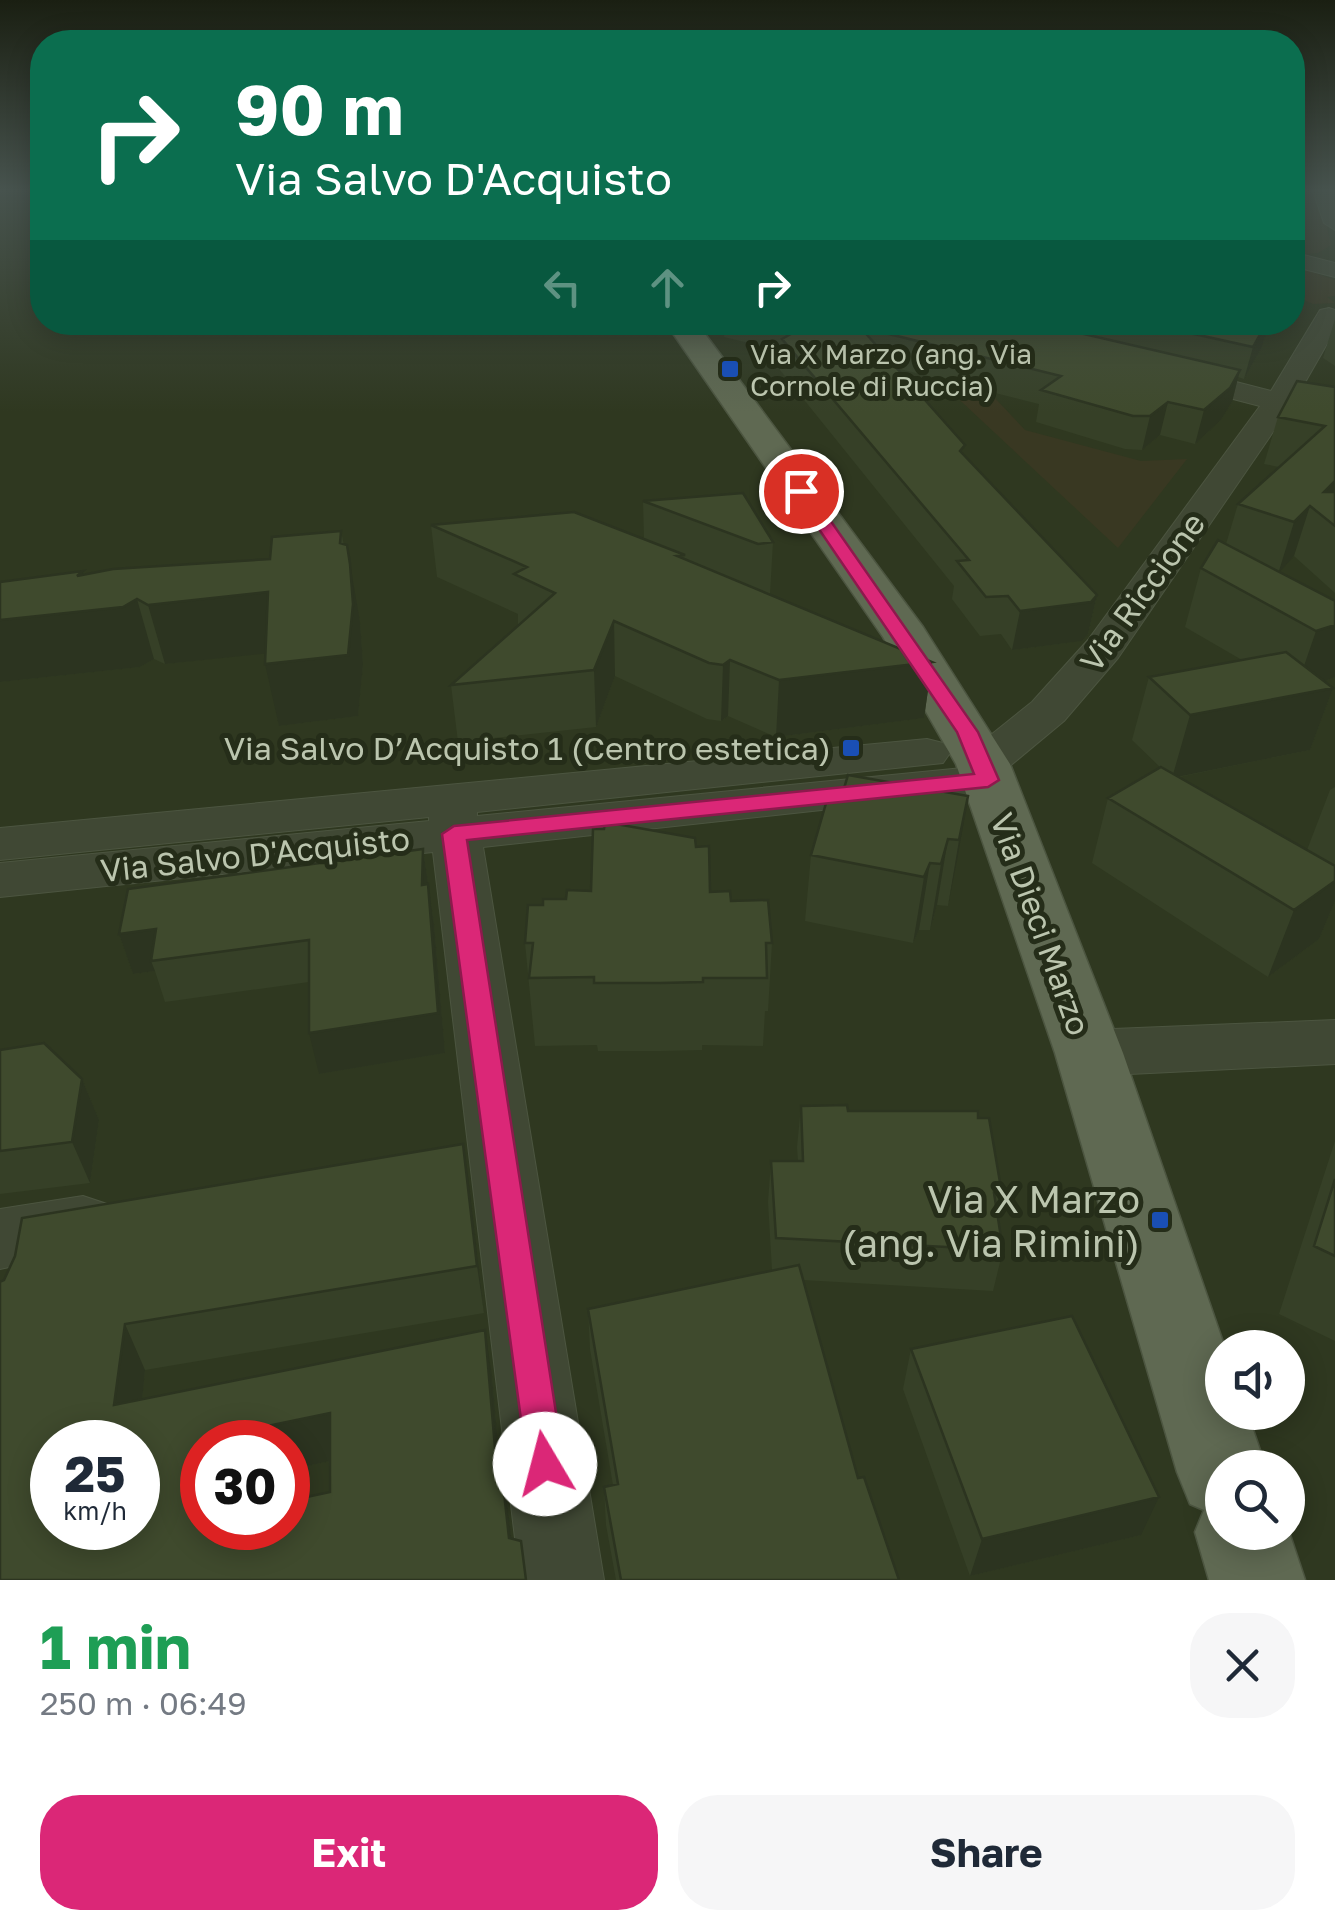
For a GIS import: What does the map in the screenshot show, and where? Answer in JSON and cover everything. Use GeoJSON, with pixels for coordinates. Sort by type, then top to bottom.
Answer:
{"type":"FeatureCollection","features":[{"type":"Feature","properties":{"kind":"main road","name":"Via Dieci Marzo"},"geometry":{"type":"LineString","coordinates":[[684,335],[722,379],[943,694],[982,764],[1089,1052],[1215,1450]]}},
{"type":"Feature","properties":{"kind":"main road"},"geometry":{"type":"LineString","coordinates":[[1248,1550],[1257,1580]]}},
{"type":"Feature","properties":{"kind":"street","name":"Via Riccione"},"geometry":{"type":"LineString","coordinates":[[982,764],[1042,718],[1085,672],[1300,374],[1329,316]]}},
{"type":"Feature","properties":{"kind":"street"},"geometry":{"type":"LineString","coordinates":[[1148,369],[1335,417]]}},
{"type":"Feature","properties":{"kind":"street"},"geometry":{"type":"LineString","coordinates":[[890,673],[943,694]]}},
{"type":"Feature","properties":{"kind":"street","name":"Via Salvo D'Acquisto"},"geometry":{"type":"LineString","coordinates":[[0,880],[452,817],[982,764]]}},
{"type":"Feature","properties":{"kind":"street"},"geometry":{"type":"LineString","coordinates":[[452,817],[472,1160],[562,1580]]}},
{"type":"Feature","properties":{"kind":"street","name":"Via Salvo D'Acquisto"},"geometry":{"type":"LineString","coordinates":[[0,844],[452,817]]}},
{"type":"Feature","properties":{"kind":"street"},"geometry":{"type":"LineString","coordinates":[[1089,1052],[1335,1042]]}},
{"type":"Feature","properties":{"kind":"street"},"geometry":{"type":"LineString","coordinates":[[0,1302],[7,1238],[150,1213]]}},
{"type":"Feature","properties":{"kind":"shaded area"},"geometry":{"type":"Polygon","coordinates":[[[1305,270],[1335,280],[1335,296],[1327,297],[1335,303],[1305,300],[1305,270]]]}},
{"type":"Feature","properties":{"kind":"shaded area"},"geometry":{"type":"Polygon","coordinates":[[[949,390],[994,397],[1025,430],[1141,461],[1187,459],[1118,548],[949,390]]]}},
{"type":"Feature","properties":{"kind":"building"},"geometry":{"type":"Polygon","coordinates":[[[789,335],[867,335],[965,445],[960,451],[1097,595],[1091,602],[1020,611],[1008,596],[986,597],[957,561],[969,560],[782,339],[789,335]]]}},
{"type":"Feature","properties":{"kind":"building"},"geometry":{"type":"Polygon","coordinates":[[[893,335],[1088,335],[1240,370],[1230,388],[1204,410],[1168,402],[1150,416],[1133,416],[1041,390],[1061,376],[893,335]]]}},
{"type":"Feature","properties":{"kind":"building"},"geometry":{"type":"Polygon","coordinates":[[[1199,335],[1260,335],[1253,347],[1199,335]]]}},
{"type":"Feature","properties":{"kind":"building"},"geometry":{"type":"Polygon","coordinates":[[[1297,381],[1335,387],[1335,481],[1324,492],[1335,492],[1335,526],[1310,506],[1294,522],[1238,504],[1325,426],[1278,417],[1297,381]]]}},
{"type":"Feature","properties":{"kind":"building"},"geometry":{"type":"Polygon","coordinates":[[[743,493],[773,542],[758,544],[643,501],[743,493]]]}},
{"type":"Feature","properties":{"kind":"building"},"geometry":{"type":"Polygon","coordinates":[[[574,512],[685,555],[677,556],[932,662],[779,680],[730,660],[723,665],[709,663],[614,621],[594,670],[451,685],[555,593],[514,574],[527,567],[431,525],[574,512]]]}},
{"type":"Feature","properties":{"kind":"building"},"geometry":{"type":"Polygon","coordinates":[[[341,531],[340,543],[347,545],[353,604],[348,655],[265,664],[268,592],[148,605],[137,599],[123,607],[0,620],[0,582],[83,571],[77,576],[113,569],[270,559],[272,537],[341,531]]]}},
{"type":"Feature","properties":{"kind":"building"},"geometry":{"type":"Polygon","coordinates":[[[1218,540],[1335,601],[1335,625],[1316,631],[1201,568],[1218,540]]]}},
{"type":"Feature","properties":{"kind":"building"},"geometry":{"type":"Polygon","coordinates":[[[1286,652],[1333,688],[1190,715],[1149,677],[1286,652]]]}},
{"type":"Feature","properties":{"kind":"building"},"geometry":{"type":"Polygon","coordinates":[[[1161,767],[1335,866],[1335,881],[1294,910],[1108,798],[1161,767]]]}},
{"type":"Feature","properties":{"kind":"building"},"geometry":{"type":"Polygon","coordinates":[[[848,775],[968,796],[959,840],[948,839],[941,864],[930,863],[924,877],[811,855],[829,793],[842,795],[848,775]]]}},
{"type":"Feature","properties":{"kind":"building"},"geometry":{"type":"Polygon","coordinates":[[[605,822],[695,838],[696,847],[709,846],[710,892],[730,891],[731,901],[768,900],[772,943],[766,943],[767,978],[594,983],[594,977],[529,978],[533,943],[525,943],[528,905],[543,905],[543,899],[566,899],[567,890],[591,891],[593,829],[604,829],[605,822]]]}},
{"type":"Feature","properties":{"kind":"building"},"geometry":{"type":"Polygon","coordinates":[[[423,849],[422,885],[428,884],[438,1013],[309,1033],[309,940],[151,961],[156,929],[119,934],[128,889],[423,849]]]}},
{"type":"Feature","properties":{"kind":"building"},"geometry":{"type":"Polygon","coordinates":[[[44,1043],[82,1079],[72,1142],[0,1151],[0,1050],[44,1043]]]}},
{"type":"Feature","properties":{"kind":"building"},"geometry":{"type":"Polygon","coordinates":[[[847,1105],[848,1111],[978,1111],[978,1118],[989,1118],[1002,1194],[994,1193],[1003,1250],[776,1238],[771,1161],[803,1161],[801,1106],[847,1105]]]}},
{"type":"Feature","properties":{"kind":"building"},"geometry":{"type":"Polygon","coordinates":[[[463,1144],[477,1266],[125,1324],[114,1405],[485,1330],[495,1448],[499,1447],[509,1538],[521,1541],[526,1580],[0,1580],[0,1282],[15,1256],[22,1218],[463,1144]]]}},
{"type":"Feature","properties":{"kind":"building"},"geometry":{"type":"Polygon","coordinates":[[[1335,1179],[1335,1256],[1314,1246],[1335,1179]]]}},
{"type":"Feature","properties":{"kind":"building"},"geometry":{"type":"Polygon","coordinates":[[[799,1265],[858,1478],[864,1477],[899,1580],[621,1580],[604,1487],[618,1484],[588,1309],[799,1265]]]}},
{"type":"Feature","properties":{"kind":"building"},"geometry":{"type":"Polygon","coordinates":[[[1072,1316],[1159,1497],[982,1539],[911,1349],[1072,1316]]]}},
{"type":"Feature","properties":{"kind":"place","name":"Via X Marzo (ang. Via Cornole di Ruccia)"},"geometry":{"type":"Point","coordinates":[730,369]}},
{"type":"Feature","properties":{"kind":"place","name":"Via Salvo D’Acquisto 1 (Centro estetica)"},"geometry":{"type":"Point","coordinates":[851,748]}},
{"type":"Feature","properties":{"kind":"place","name":"Via X Marzo (ang. Via Rimini)"},"geometry":{"type":"Point","coordinates":[1160,1220]}},
{"type":"Feature","properties":{"kind":"route"},"geometry":{"type":"LineString","coordinates":[[545,1464],[454,834],[988,780],[968,732],[906,637],[801,491]]}}]}
